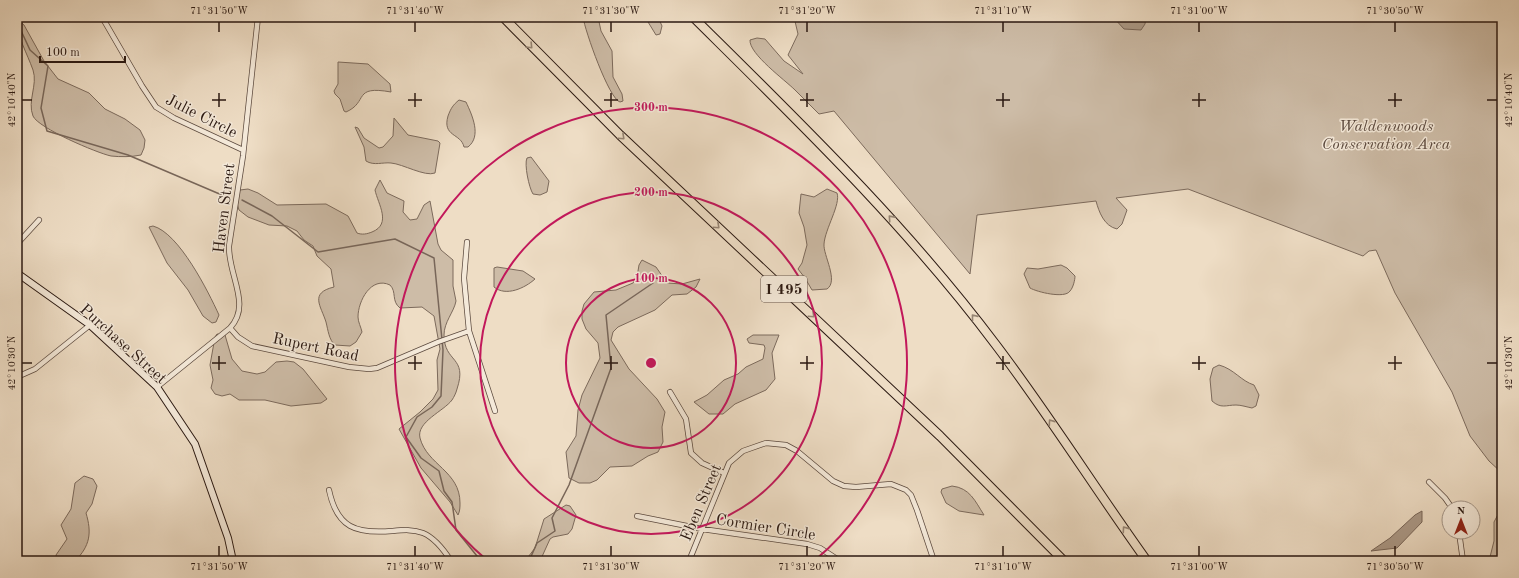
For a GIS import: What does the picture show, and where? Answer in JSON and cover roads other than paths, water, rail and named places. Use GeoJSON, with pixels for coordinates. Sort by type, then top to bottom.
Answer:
{"type":"FeatureCollection","features":[{"type":"Feature","properties":{"kind":"highway","name":"I 495"},"geometry":{"type":"LineString","coordinates":[[503,17],[620,135],[940,436],[1064,561]]}},
{"type":"Feature","properties":{"kind":"highway"},"geometry":{"type":"LineString","coordinates":[[693,17],[832,154],[928,260],[996,345],[1147,561]]}},
{"type":"Feature","properties":{"kind":"main road","name":"Purchase Street"},"geometry":{"type":"LineString","coordinates":[[17,273],[90,325],[157,387],[195,444],[228,538],[233,561]]}},
{"type":"Feature","properties":{"kind":"street","name":"Julie Circle"},"geometry":{"type":"LineString","coordinates":[[102,17],[134,74],[156,107],[174,118],[243,150]]}},
{"type":"Feature","properties":{"kind":"street","name":"Haven Street"},"geometry":{"type":"LineString","coordinates":[[157,387],[230,328],[236,321],[240,310],[239,296],[228,259],[243,150],[258,17]]}},
{"type":"Feature","properties":{"kind":"street"},"geometry":{"type":"LineString","coordinates":[[17,244],[39,220]]}},
{"type":"Feature","properties":{"kind":"street"},"geometry":{"type":"LineString","coordinates":[[467,242],[464,278],[469,331],[495,411]]}},
{"type":"Feature","properties":{"kind":"street"},"geometry":{"type":"LineString","coordinates":[[17,377],[35,369],[90,325]]}},
{"type":"Feature","properties":{"kind":"street","name":"Rupert Road"},"geometry":{"type":"LineString","coordinates":[[230,328],[238,337],[252,346],[349,367],[369,369],[377,368],[438,342],[469,331]]}},
{"type":"Feature","properties":{"kind":"street"},"geometry":{"type":"LineString","coordinates":[[670,392],[686,419],[691,453],[702,463],[724,473]]}},
{"type":"Feature","properties":{"kind":"street","name":"Eben Street"},"geometry":{"type":"LineString","coordinates":[[690,561],[729,463],[739,454],[761,444],[773,443],[786,446],[797,451],[834,481],[844,486],[856,487],[885,483],[898,485],[906,490],[913,500],[934,561]]}},
{"type":"Feature","properties":{"kind":"street"},"geometry":{"type":"LineString","coordinates":[[1429,482],[1445,500]]}},
{"type":"Feature","properties":{"kind":"street"},"geometry":{"type":"LineString","coordinates":[[329,490],[336,512],[348,525],[366,533],[405,530],[424,534],[433,539],[451,561]]}},
{"type":"Feature","properties":{"kind":"street","name":"Cormier Circle"},"geometry":{"type":"LineString","coordinates":[[637,516],[702,529],[813,545],[840,561]]}},
{"type":"Feature","properties":{"kind":"street"},"geometry":{"type":"LineString","coordinates":[[1460,540],[1463,561]]}},
{"type":"Feature","properties":{"kind":"waterway"},"geometry":{"type":"LineString","coordinates":[[17,22],[30,50],[48,66],[41,108],[47,131],[128,155],[229,198]]}},
{"type":"Feature","properties":{"kind":"waterway"},"geometry":{"type":"LineString","coordinates":[[242,200],[272,216],[318,252],[395,239],[434,258],[443,350],[441,396],[432,407],[417,417],[406,437],[421,458],[439,471],[444,491],[452,502],[456,530],[481,561]]}},
{"type":"Feature","properties":{"kind":"waterway"},"geometry":{"type":"LineString","coordinates":[[529,561],[537,543],[555,531],[552,518],[569,485],[611,368],[606,315],[653,283]]}},
{"type":"Feature","properties":{"kind":"park label","name":"Waldenwoods Conservation Area"},"geometry":{"type":"Point","coordinates":[1386,134]}}]}
